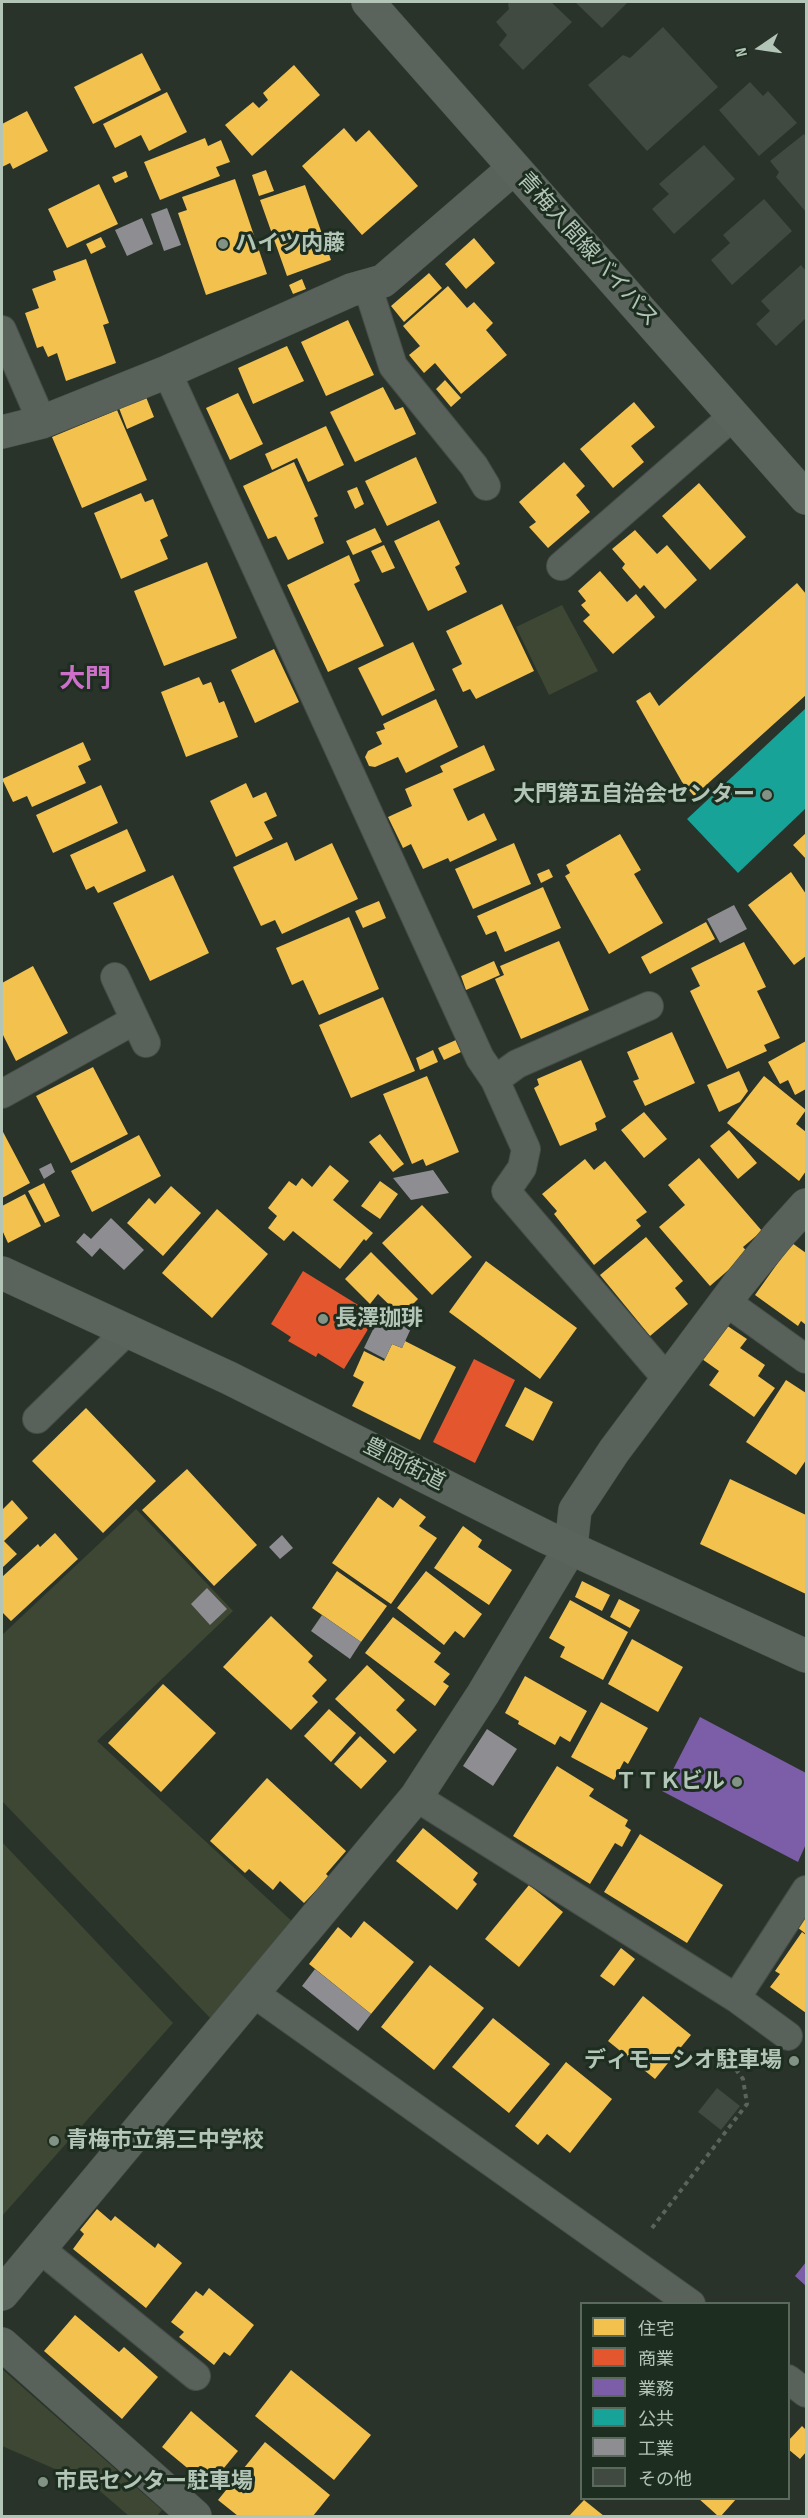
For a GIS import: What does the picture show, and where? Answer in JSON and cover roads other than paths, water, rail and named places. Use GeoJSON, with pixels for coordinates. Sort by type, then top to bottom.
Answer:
{"type":"FeatureCollection","features":[{"type":"Feature","properties":{"kind":"main road","name":"青梅入間線バイパス"},"geometry":{"type":"LineString","coordinates":[[368,2],[807,498]]}},
{"type":"Feature","properties":{"kind":"main road","name":"豊岡街道"},"geometry":{"type":"LineString","coordinates":[[2,1273],[229,1378],[571,1547],[807,1656]]}},
{"type":"Feature","properties":{"kind":"street"},"geometry":{"type":"LineString","coordinates":[[2,432],[42,422],[167,372],[368,285],[383,281],[513,168]]}},
{"type":"Feature","properties":{"kind":"street"},"geometry":{"type":"LineString","coordinates":[[2,2294],[416,1797],[483,1694],[571,1547],[575,1510],[614,1451],[725,1301],[778,1236],[807,1205]]}},
{"type":"Feature","properties":{"kind":"street"},"geometry":{"type":"LineString","coordinates":[[2,2344],[195,2517]]}},
{"type":"Feature","properties":{"kind":"lane"},"geometry":{"type":"LineString","coordinates":[[368,285],[393,366],[474,466],[486,486]]}},
{"type":"Feature","properties":{"kind":"lane"},"geometry":{"type":"LineString","coordinates":[[2,330],[42,422]]}},
{"type":"Feature","properties":{"kind":"lane"},"geometry":{"type":"LineString","coordinates":[[167,372],[480,1058],[495,1080],[526,1149],[522,1168],[506,1191],[668,1380]]}},
{"type":"Feature","properties":{"kind":"lane"},"geometry":{"type":"LineString","coordinates":[[561,566],[733,416]]}},
{"type":"Feature","properties":{"kind":"lane"},"geometry":{"type":"LineString","coordinates":[[2,1094],[140,1031],[116,977]]}},
{"type":"Feature","properties":{"kind":"lane"},"geometry":{"type":"LineString","coordinates":[[495,1080],[517,1064],[649,1006]]}},
{"type":"Feature","properties":{"kind":"lane"},"geometry":{"type":"LineString","coordinates":[[725,1301],[807,1359]]}},
{"type":"Feature","properties":{"kind":"lane"},"geometry":{"type":"LineString","coordinates":[[37,1419],[127,1331]]}},
{"type":"Feature","properties":{"kind":"lane"},"geometry":{"type":"LineString","coordinates":[[416,1797],[736,1998],[788,2036]]}},
{"type":"Feature","properties":{"kind":"lane"},"geometry":{"type":"LineString","coordinates":[[736,1998],[807,1890]]}},
{"type":"Feature","properties":{"kind":"lane"},"geometry":{"type":"LineString","coordinates":[[252,1992],[688,2302]]}},
{"type":"Feature","properties":{"kind":"lane"},"geometry":{"type":"LineString","coordinates":[[39,2248],[196,2376]]}},
{"type":"Feature","properties":{"kind":"lane"},"geometry":{"type":"LineString","coordinates":[[790,2380],[807,2393]]}},
{"type":"Feature","properties":{"kind":"place","name":"ハイツ内藤"},"geometry":{"type":"Point","coordinates":[223,244]}},
{"type":"Feature","properties":{"kind":"place","name":"大門第五自治会センター"},"geometry":{"type":"Point","coordinates":[767,795]}},
{"type":"Feature","properties":{"kind":"place","name":"長澤珈琲"},"geometry":{"type":"Point","coordinates":[323,1319]}},
{"type":"Feature","properties":{"kind":"place","name":"ＴＴＫビル"},"geometry":{"type":"Point","coordinates":[737,1782]}},
{"type":"Feature","properties":{"kind":"place","name":"ディモーシオ駐車場"},"geometry":{"type":"Point","coordinates":[794,2061]}},
{"type":"Feature","properties":{"kind":"place","name":"青梅市立第三中学校"},"geometry":{"type":"Point","coordinates":[54,2141]}},
{"type":"Feature","properties":{"kind":"place","name":"市民センター駐車場"},"geometry":{"type":"Point","coordinates":[43,2482]}},
{"type":"Feature","properties":{"kind":"district","name":"大門"},"geometry":{"type":"Point","coordinates":[85,680]}}]}
